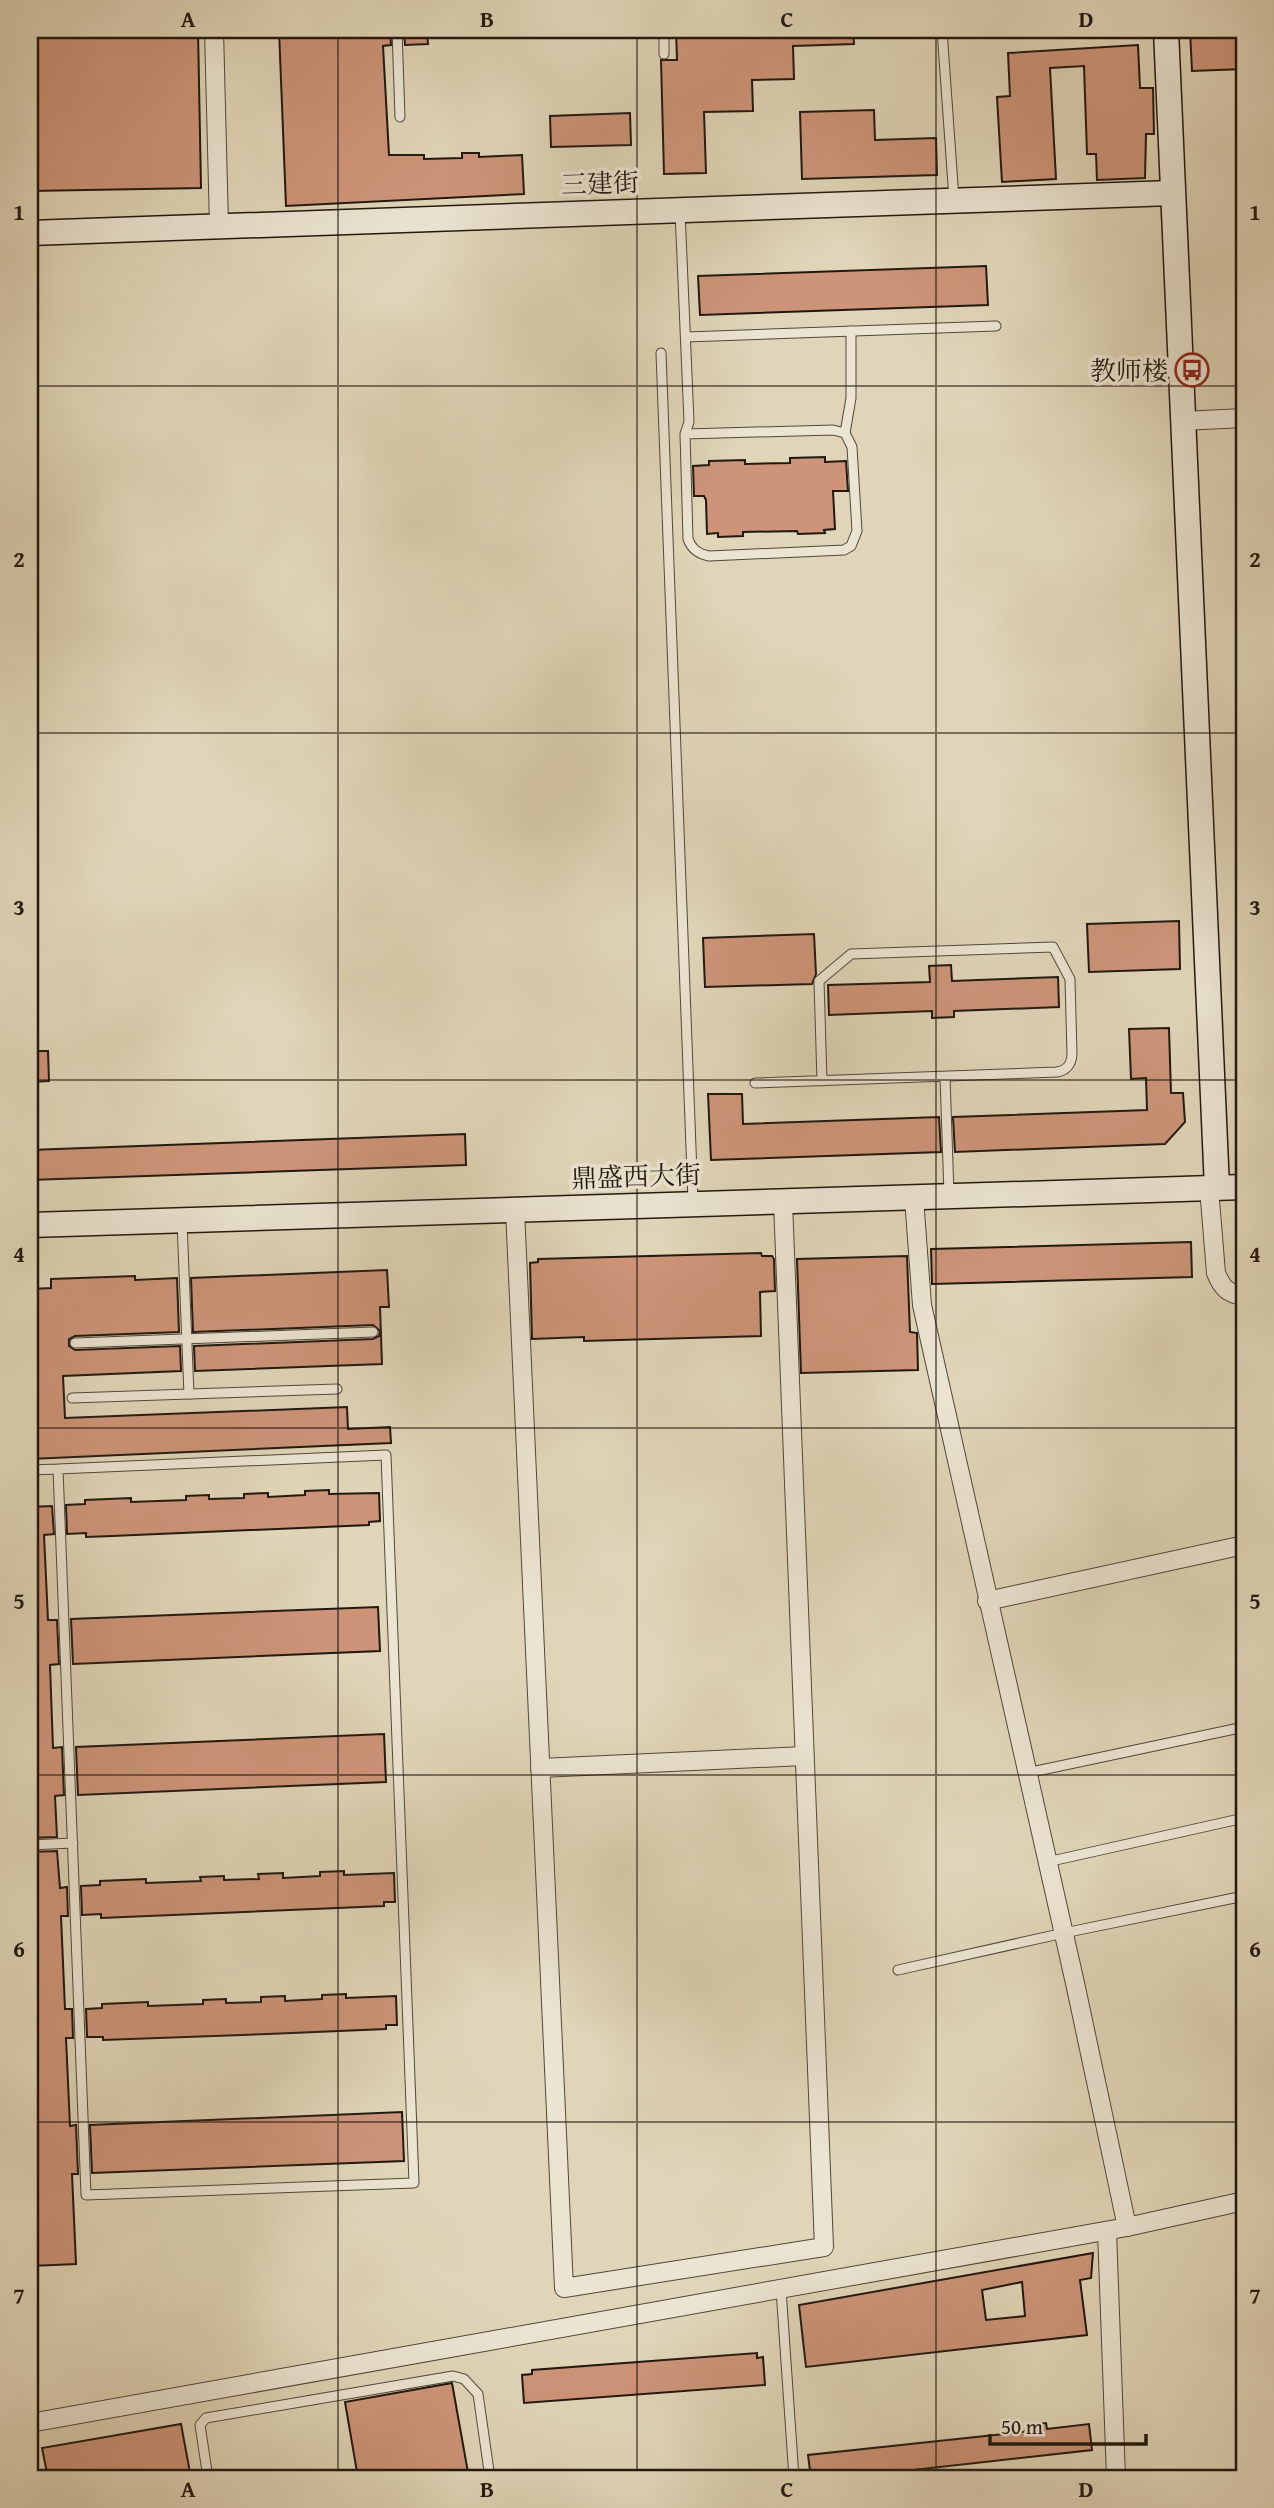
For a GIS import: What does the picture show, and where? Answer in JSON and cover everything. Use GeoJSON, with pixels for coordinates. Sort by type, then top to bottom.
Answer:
{"type":"FeatureCollection","features":[{"type":"Feature","properties":{"kind":"street"},"geometry":{"type":"LineString","coordinates":[[214,30],[219,226]]}},
{"type":"Feature","properties":{"kind":"street"},"geometry":{"type":"LineString","coordinates":[[1166,30],[1216,1273],[1221,1286],[1233,1294],[1244,1296]]}},
{"type":"Feature","properties":{"kind":"street","name":"三建街"},"geometry":{"type":"LineString","coordinates":[[30,233],[1172,193]]}},
{"type":"Feature","properties":{"kind":"street"},"geometry":{"type":"LineString","coordinates":[[1182,421],[1244,418]]}},
{"type":"Feature","properties":{"kind":"street","name":"鼎盛西大街"},"geometry":{"type":"LineString","coordinates":[[30,1225],[1244,1187]]}},
{"type":"Feature","properties":{"kind":"street"},"geometry":{"type":"LineString","coordinates":[[914,1198],[922,1305],[1128,2227]]}},
{"type":"Feature","properties":{"kind":"street"},"geometry":{"type":"LineString","coordinates":[[515,1210],[564,2288],[824,2248],[782,1202]]}},
{"type":"Feature","properties":{"kind":"street"},"geometry":{"type":"LineString","coordinates":[[987,1601],[1244,1545]]}},
{"type":"Feature","properties":{"kind":"street"},"geometry":{"type":"LineString","coordinates":[[540,1768],[804,1756]]}},
{"type":"Feature","properties":{"kind":"street"},"geometry":{"type":"LineString","coordinates":[[30,2423],[1107,2231],[1244,2201]]}},
{"type":"Feature","properties":{"kind":"street"},"geometry":{"type":"LineString","coordinates":[[1107,2231],[1116,2478]]}},
{"type":"Feature","properties":{"kind":"lane"},"geometry":{"type":"LineString","coordinates":[[397,30],[400,117]]}},
{"type":"Feature","properties":{"kind":"lane"},"geometry":{"type":"LineString","coordinates":[[664,30],[664,54]]}},
{"type":"Feature","properties":{"kind":"lane"},"geometry":{"type":"LineString","coordinates":[[942,30],[954,201]]}},
{"type":"Feature","properties":{"kind":"lane"},"geometry":{"type":"LineString","coordinates":[[680,210],[689,422],[685,434],[688,539],[700,554],[709,556],[844,550],[851,546],[857,531],[852,447],[845,433],[851,398],[851,331]]}},
{"type":"Feature","properties":{"kind":"lane"},"geometry":{"type":"LineString","coordinates":[[686,337],[996,326]]}},
{"type":"Feature","properties":{"kind":"lane"},"geometry":{"type":"LineString","coordinates":[[661,353],[693,1205]]}},
{"type":"Feature","properties":{"kind":"lane"},"geometry":{"type":"LineString","coordinates":[[685,434],[833,430],[845,433]]}},
{"type":"Feature","properties":{"kind":"lane"},"geometry":{"type":"LineString","coordinates":[[755,1083],[822,1081],[945,1077],[1058,1072],[1069,1067],[1072,1055],[1070,979],[1054,947],[851,954],[819,981],[822,1081]]}},
{"type":"Feature","properties":{"kind":"lane"},"geometry":{"type":"LineString","coordinates":[[945,1077],[949,1197]]}},
{"type":"Feature","properties":{"kind":"lane"},"geometry":{"type":"LineString","coordinates":[[182,1220],[189,1394]]}},
{"type":"Feature","properties":{"kind":"lane"},"geometry":{"type":"LineString","coordinates":[[75,1343],[373,1332]]}},
{"type":"Feature","properties":{"kind":"lane"},"geometry":{"type":"LineString","coordinates":[[72,1398],[337,1389]]}},
{"type":"Feature","properties":{"kind":"lane"},"geometry":{"type":"LineString","coordinates":[[30,1470],[386,1455],[414,2183],[86,2195],[58,1469]]}},
{"type":"Feature","properties":{"kind":"lane"},"geometry":{"type":"LineString","coordinates":[[1027,1773],[1244,1727]]}},
{"type":"Feature","properties":{"kind":"lane"},"geometry":{"type":"LineString","coordinates":[[1047,1862],[1244,1818]]}},
{"type":"Feature","properties":{"kind":"lane"},"geometry":{"type":"LineString","coordinates":[[30,1845],[72,1843]]}},
{"type":"Feature","properties":{"kind":"lane"},"geometry":{"type":"LineString","coordinates":[[898,1970],[1244,1896]]}},
{"type":"Feature","properties":{"kind":"lane"},"geometry":{"type":"LineString","coordinates":[[781,2289],[794,2478]]}},
{"type":"Feature","properties":{"kind":"lane"},"geometry":{"type":"LineString","coordinates":[[208,2478],[200,2425],[206,2418],[453,2376],[464,2379],[478,2394],[489,2478]]}},
{"type":"Feature","properties":{"kind":"building"},"geometry":{"type":"Polygon","coordinates":[[[30,30],[198,30],[201,188],[30,191],[30,30]]]}},
{"type":"Feature","properties":{"kind":"building"},"geometry":{"type":"Polygon","coordinates":[[[279,30],[390,30],[391,45],[383,46],[389,155],[424,155],[424,159],[462,158],[462,153],[479,153],[479,157],[522,155],[524,194],[286,206],[279,30]]]}},
{"type":"Feature","properties":{"kind":"building"},"geometry":{"type":"Polygon","coordinates":[[[404,30],[427,30],[428,44],[405,45],[404,30]]]}},
{"type":"Feature","properties":{"kind":"building"},"geometry":{"type":"Polygon","coordinates":[[[676,30],[853,30],[854,44],[793,46],[794,79],[752,80],[753,111],[704,112],[706,173],[664,174],[661,60],[677,60],[676,30]]]}},
{"type":"Feature","properties":{"kind":"building"},"geometry":{"type":"Polygon","coordinates":[[[1190,30],[1244,30],[1244,69],[1192,71],[1190,30]]]}},
{"type":"Feature","properties":{"kind":"building"},"geometry":{"type":"Polygon","coordinates":[[[1138,45],[1140,88],[1153,88],[1154,134],[1146,134],[1145,178],[1097,180],[1096,154],[1087,154],[1084,66],[1050,68],[1056,179],[1002,182],[997,97],[1010,96],[1008,53],[1138,45]]]}},
{"type":"Feature","properties":{"kind":"building"},"geometry":{"type":"Polygon","coordinates":[[[874,110],[875,140],[936,138],[937,175],[802,179],[800,112],[874,110]]]}},
{"type":"Feature","properties":{"kind":"building"},"geometry":{"type":"Polygon","coordinates":[[[630,113],[631,145],[551,147],[550,116],[630,113]]]}},
{"type":"Feature","properties":{"kind":"building"},"geometry":{"type":"Polygon","coordinates":[[[986,266],[988,305],[700,315],[698,276],[986,266]]]}},
{"type":"Feature","properties":{"kind":"building"},"geometry":{"type":"Polygon","coordinates":[[[825,457],[825,462],[846,461],[848,491],[833,491],[835,529],[824,530],[825,533],[743,532],[743,536],[718,537],[718,533],[707,534],[706,500],[704,496],[694,496],[693,466],[709,465],[709,461],[745,460],[745,464],[790,463],[790,458],[825,457]]]}},
{"type":"Feature","properties":{"kind":"building"},"geometry":{"type":"Polygon","coordinates":[[[1179,921],[1180,969],[1089,972],[1087,924],[1179,921]]]}},
{"type":"Feature","properties":{"kind":"building"},"geometry":{"type":"Polygon","coordinates":[[[814,934],[816,974],[812,984],[705,987],[703,938],[814,934]]]}},
{"type":"Feature","properties":{"kind":"building"},"geometry":{"type":"Polygon","coordinates":[[[951,965],[952,981],[1058,977],[1059,1007],[954,1011],[954,1017],[932,1018],[932,1011],[829,1015],[828,985],[930,982],[929,966],[951,965]]]}},
{"type":"Feature","properties":{"kind":"building"},"geometry":{"type":"Polygon","coordinates":[[[1169,1028],[1171,1093],[1183,1093],[1185,1122],[1165,1144],[955,1152],[953,1117],[1147,1110],[1146,1078],[1131,1079],[1129,1029],[1169,1028]]]}},
{"type":"Feature","properties":{"kind":"building"},"geometry":{"type":"Polygon","coordinates":[[[30,1051],[48,1051],[49,1081],[30,1082],[30,1051]]]}},
{"type":"Feature","properties":{"kind":"building"},"geometry":{"type":"Polygon","coordinates":[[[708,1094],[742,1094],[743,1124],[939,1117],[941,1152],[711,1160],[708,1094]]]}},
{"type":"Feature","properties":{"kind":"building"},"geometry":{"type":"Polygon","coordinates":[[[465,1134],[466,1165],[30,1180],[30,1150],[465,1134]]]}},
{"type":"Feature","properties":{"kind":"building"},"geometry":{"type":"Polygon","coordinates":[[[1191,1242],[1192,1277],[932,1284],[931,1249],[1191,1242]]]}},
{"type":"Feature","properties":{"kind":"building"},"geometry":{"type":"Polygon","coordinates":[[[761,1253],[762,1256],[772,1256],[774,1259],[775,1291],[760,1292],[761,1336],[584,1341],[584,1337],[532,1339],[530,1263],[538,1262],[538,1259],[761,1253]]]}},
{"type":"Feature","properties":{"kind":"building"},"geometry":{"type":"Polygon","coordinates":[[[907,1256],[910,1332],[917,1333],[918,1370],[801,1373],[797,1259],[907,1256]]]}},
{"type":"Feature","properties":{"kind":"building"},"geometry":{"type":"Polygon","coordinates":[[[387,1270],[389,1307],[380,1307],[382,1364],[195,1371],[194,1346],[373,1339],[379,1336],[380,1331],[373,1325],[193,1332],[191,1278],[387,1270]]]}},
{"type":"Feature","properties":{"kind":"building"},"geometry":{"type":"Polygon","coordinates":[[[135,1276],[135,1280],[177,1278],[179,1332],[75,1336],[69,1339],[69,1346],[75,1350],[180,1346],[181,1371],[63,1376],[65,1418],[347,1407],[348,1429],[390,1427],[391,1443],[30,1459],[30,1289],[51,1288],[51,1279],[135,1276]]]}},
{"type":"Feature","properties":{"kind":"building"},"geometry":{"type":"Polygon","coordinates":[[[329,1490],[329,1494],[379,1493],[380,1521],[369,1522],[369,1525],[112,1536],[86,1537],[86,1533],[67,1534],[66,1505],[85,1504],[85,1500],[186,1500],[186,1496],[209,1495],[209,1499],[244,1498],[244,1494],[268,1493],[268,1497],[305,1495],[305,1491],[329,1490]]]}},
{"type":"Feature","properties":{"kind":"building"},"geometry":{"type":"Polygon","coordinates":[[[52,1506],[54,1534],[44,1535],[48,1620],[57,1620],[59,1664],[50,1665],[53,1748],[62,1747],[64,1795],[55,1796],[57,1837],[30,1838],[30,1507],[52,1506]]]}},
{"type":"Feature","properties":{"kind":"building"},"geometry":{"type":"Polygon","coordinates":[[[378,1607],[380,1651],[73,1664],[71,1619],[378,1607]]]}},
{"type":"Feature","properties":{"kind":"building"},"geometry":{"type":"Polygon","coordinates":[[[384,1734],[386,1782],[78,1795],[76,1747],[384,1734]]]}},
{"type":"Feature","properties":{"kind":"building"},"geometry":{"type":"Polygon","coordinates":[[[57,1851],[60,1888],[67,1887],[68,1916],[61,1916],[65,2009],[72,2009],[73,2038],[66,2038],[70,2126],[76,2125],[78,2174],[72,2174],[76,2264],[31,2266],[30,1852],[57,1851]]]}},
{"type":"Feature","properties":{"kind":"building"},"geometry":{"type":"Polygon","coordinates":[[[344,1871],[344,1875],[394,1873],[395,1902],[384,1902],[384,1906],[101,1918],[101,1914],[82,1915],[81,1886],[100,1885],[100,1881],[201,1881],[200,1877],[224,1876],[224,1880],[259,1879],[258,1874],[283,1873],[283,1878],[320,1876],[320,1872],[344,1871]]]}},
{"type":"Feature","properties":{"kind":"building"},"geometry":{"type":"Polygon","coordinates":[[[346,1994],[346,1998],[396,1996],[397,2025],[386,2025],[386,2029],[268,2034],[103,2040],[103,2037],[87,2037],[86,2009],[102,2008],[102,2004],[203,2004],[203,2000],[226,1999],[226,2003],[261,2002],[261,1997],[285,1996],[285,2001],[322,1999],[322,1995],[346,1994]]]}},
{"type":"Feature","properties":{"kind":"building"},"geometry":{"type":"Polygon","coordinates":[[[402,2112],[404,2161],[92,2173],[90,2125],[402,2112]]]}},
{"type":"Feature","properties":{"kind":"building"},"geometry":{"type":"Polygon","coordinates":[[[1093,2253],[1091,2278],[1080,2280],[1087,2335],[806,2367],[799,2305],[1093,2253]],[[1022,2282],[982,2290],[986,2320],[1025,2316],[1022,2282]]]}},
{"type":"Feature","properties":{"kind":"building"},"geometry":{"type":"Polygon","coordinates":[[[757,2353],[757,2358],[763,2357],[765,2385],[524,2403],[522,2375],[532,2374],[532,2370],[757,2353]]]}},
{"type":"Feature","properties":{"kind":"building"},"geometry":{"type":"Polygon","coordinates":[[[452,2383],[469,2478],[358,2478],[345,2402],[452,2383]]]}},
{"type":"Feature","properties":{"kind":"building"},"geometry":{"type":"Polygon","coordinates":[[[1046,2423],[1047,2429],[1089,2424],[1092,2450],[841,2478],[811,2478],[808,2455],[1031,2431],[1030,2425],[1046,2423]]]}},
{"type":"Feature","properties":{"kind":"building"},"geometry":{"type":"Polygon","coordinates":[[[181,2424],[191,2478],[48,2478],[42,2448],[181,2424]]]}},
{"type":"Feature","properties":{"kind":"place","name":"教师楼"},"geometry":{"type":"Point","coordinates":[1192,370]}}]}
